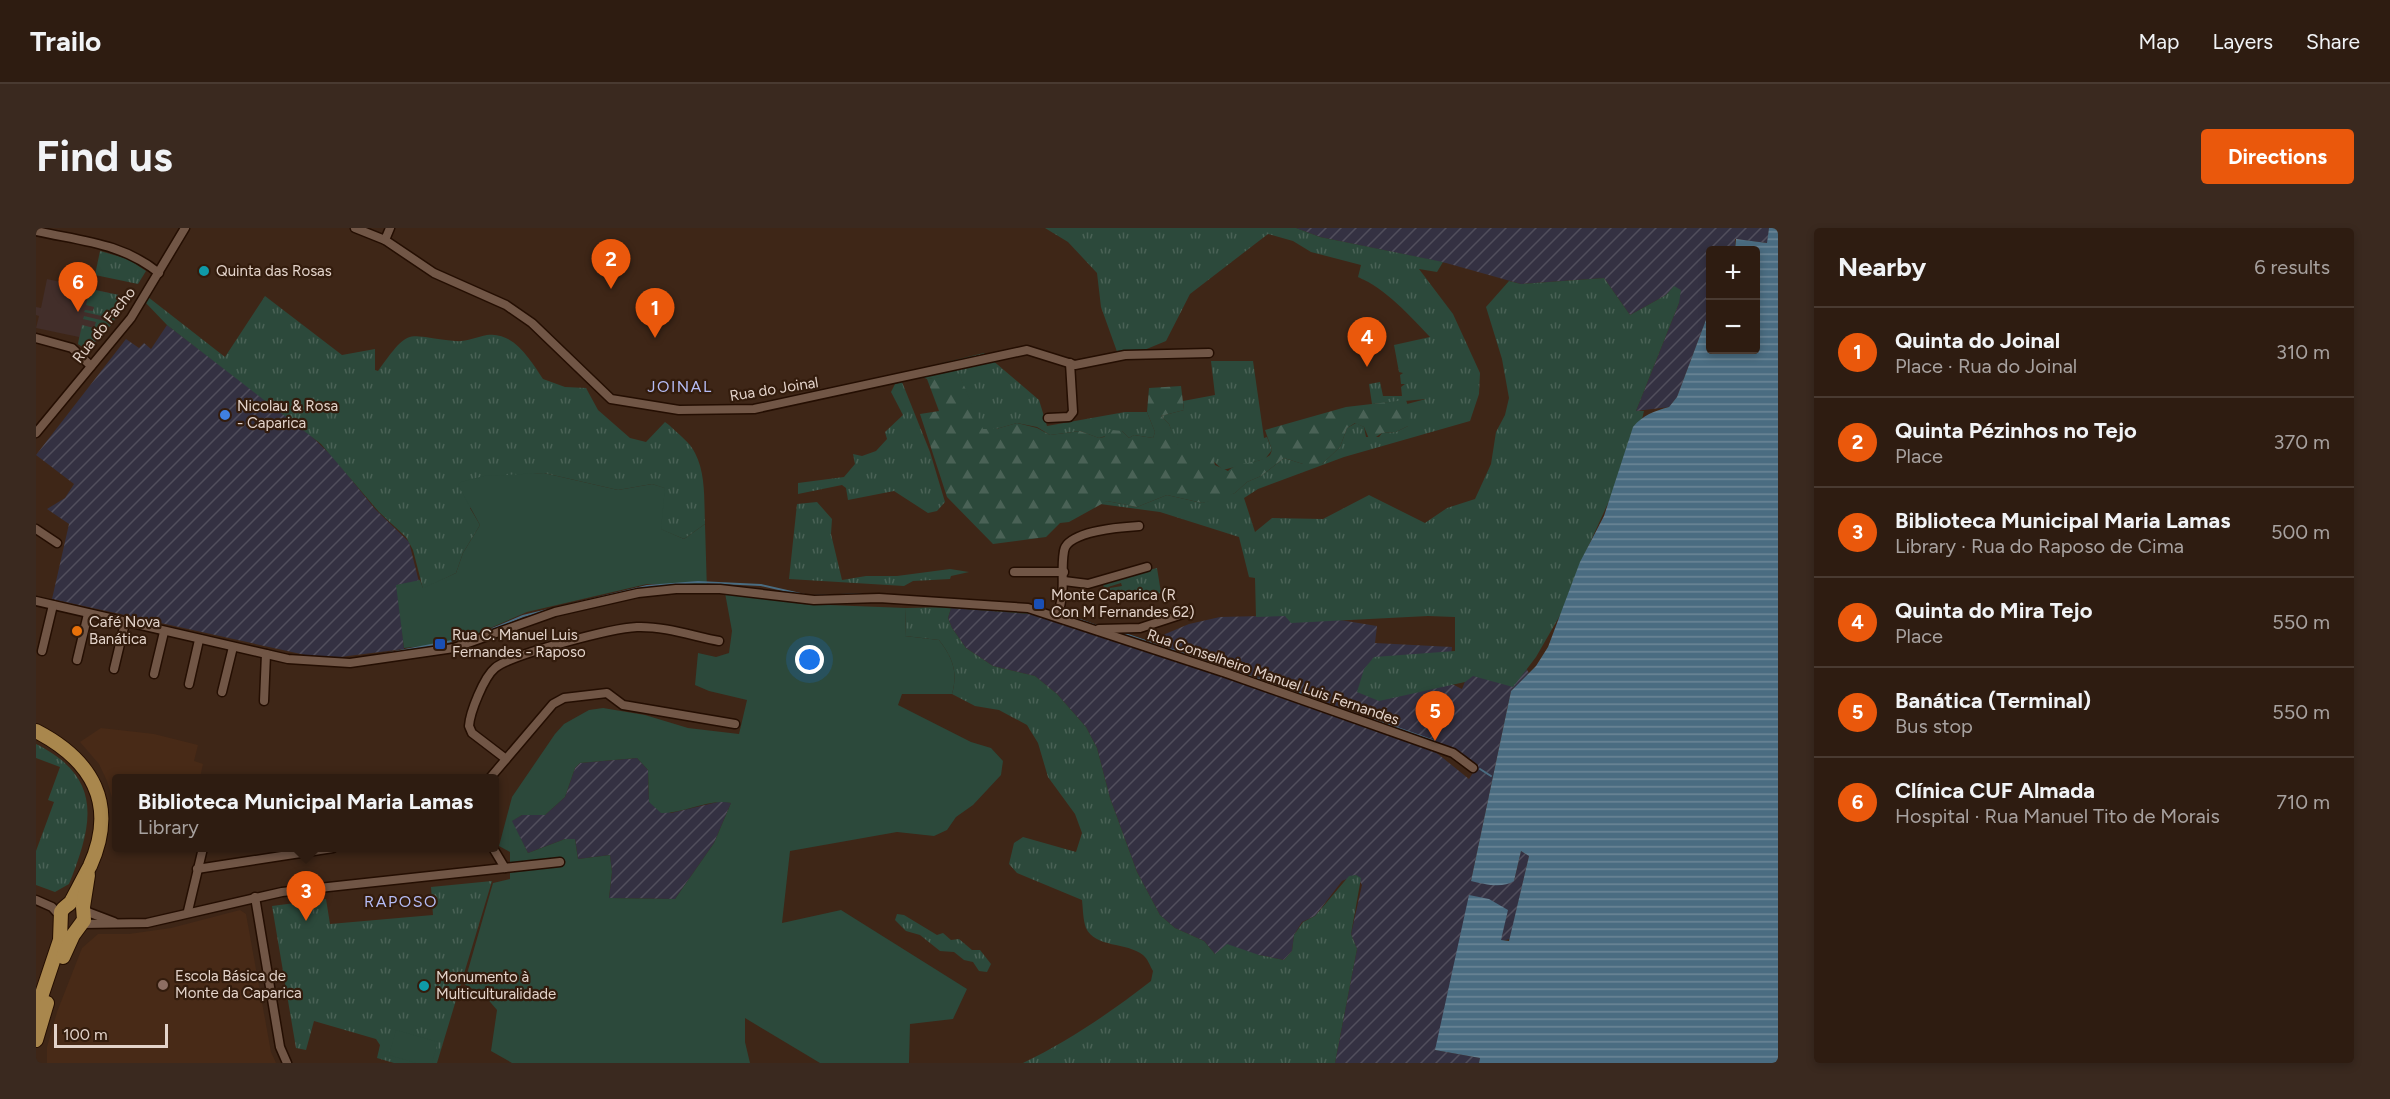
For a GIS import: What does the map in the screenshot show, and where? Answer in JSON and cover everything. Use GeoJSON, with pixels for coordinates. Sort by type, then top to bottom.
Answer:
{"type":"FeatureCollection","features":[{"type":"Feature","properties":{"kind":"main road"},"geometry":{"type":"LineString","coordinates":[[36,731],[61,744],[80,760],[91,775],[100,805],[101,825],[89,867],[60,940],[36,1012]]}},
{"type":"Feature","properties":{"kind":"main road"},"geometry":{"type":"LineString","coordinates":[[36,1040],[68,944],[71,913]]}},
{"type":"Feature","properties":{"kind":"street","name":"Rua do Facho"},"geometry":{"type":"LineString","coordinates":[[36,433],[131,318],[185,228]]}},
{"type":"Feature","properties":{"kind":"street","name":"Rua do Joinal"},"geometry":{"type":"LineString","coordinates":[[355,228],[385,240],[434,273],[506,305],[532,323],[611,399],[680,410],[754,409],[1027,351],[1070,363],[1125,355],[1209,353]]}},
{"type":"Feature","properties":{"kind":"street"},"geometry":{"type":"LineString","coordinates":[[385,240],[390,228]]}},
{"type":"Feature","properties":{"kind":"street"},"geometry":{"type":"LineString","coordinates":[[36,231],[124,250],[138,257],[159,273]]}},
{"type":"Feature","properties":{"kind":"street"},"geometry":{"type":"LineString","coordinates":[[36,338],[72,348],[91,366]]}},
{"type":"Feature","properties":{"kind":"street"},"geometry":{"type":"LineString","coordinates":[[1048,418],[1069,417],[1073,412],[1070,363]]}},
{"type":"Feature","properties":{"kind":"street"},"geometry":{"type":"LineString","coordinates":[[1057,616],[1064,577],[1064,550],[1073,538],[1139,526]]}},
{"type":"Feature","properties":{"kind":"street"},"geometry":{"type":"LineString","coordinates":[[36,529],[57,543]]}},
{"type":"Feature","properties":{"kind":"street"},"geometry":{"type":"LineString","coordinates":[[1014,572],[1064,577],[1088,584],[1147,567]]}},
{"type":"Feature","properties":{"kind":"street","name":"Rua Conselheiro Manuel Luis Fernandes"},"geometry":{"type":"LineString","coordinates":[[36,601],[266,654],[318,662],[350,663],[393,659],[467,645],[555,612],[638,593],[676,589],[729,589],[814,600],[879,598],[1028,608],[1453,753],[1473,768]]}},
{"type":"Feature","properties":{"kind":"street"},"geometry":{"type":"LineString","coordinates":[[42,651],[54,605]]}},
{"type":"Feature","properties":{"kind":"street"},"geometry":{"type":"LineString","coordinates":[[1094,629],[1140,628],[1189,612]]}},
{"type":"Feature","properties":{"kind":"street"},"geometry":{"type":"LineString","coordinates":[[77,660],[88,614]]}},
{"type":"Feature","properties":{"kind":"street"},"geometry":{"type":"LineString","coordinates":[[114,669],[125,623]]}},
{"type":"Feature","properties":{"kind":"street"},"geometry":{"type":"LineString","coordinates":[[506,759],[472,733],[469,726],[472,712],[488,676],[502,663],[570,641],[636,627],[719,641]]}},
{"type":"Feature","properties":{"kind":"street"},"geometry":{"type":"LineString","coordinates":[[154,674],[164,632]]}},
{"type":"Feature","properties":{"kind":"street"},"geometry":{"type":"LineString","coordinates":[[189,684],[199,640]]}},
{"type":"Feature","properties":{"kind":"street"},"geometry":{"type":"LineString","coordinates":[[222,692],[232,647]]}},
{"type":"Feature","properties":{"kind":"street"},"geometry":{"type":"LineString","coordinates":[[264,701],[266,654]]}},
{"type":"Feature","properties":{"kind":"street"},"geometry":{"type":"LineString","coordinates":[[493,774],[553,705],[568,697],[607,693],[623,705],[735,724]]}},
{"type":"Feature","properties":{"kind":"street"},"geometry":{"type":"LineString","coordinates":[[188,911],[202,852]]}},
{"type":"Feature","properties":{"kind":"street"},"geometry":{"type":"LineString","coordinates":[[197,869],[307,852]]}},
{"type":"Feature","properties":{"kind":"street"},"geometry":{"type":"LineString","coordinates":[[495,852],[505,868]]}},
{"type":"Feature","properties":{"kind":"street"},"geometry":{"type":"LineString","coordinates":[[36,900],[71,913],[117,923],[147,923],[188,911],[318,887],[560,862]]}},
{"type":"Feature","properties":{"kind":"street"},"geometry":{"type":"LineString","coordinates":[[255,897],[280,1047],[287,1063]]}},
{"type":"Feature","properties":{"kind":"street"},"geometry":{"type":"LineString","coordinates":[[71,913],[117,923]]}},
{"type":"Feature","properties":{"kind":"shaded area"},"geometry":{"type":"Polygon","coordinates":[[[1296,228],[1769,228],[1768,243],[1735,239],[1735,246],[1706,246],[1706,320],[1677,397],[1669,407],[1636,411],[1679,303],[1674,287],[1666,295],[1630,315],[1604,278],[1521,284],[1446,263],[1320,237],[1296,228]]]}},
{"type":"Feature","properties":{"kind":"shaded area"},"geometry":{"type":"Polygon","coordinates":[[[47,279],[119,295],[117,303],[121,304],[118,316],[90,349],[78,344],[79,337],[36,328],[39,316],[36,315],[36,307],[41,308],[47,279]]]}},
{"type":"Feature","properties":{"kind":"shaded area"},"geometry":{"type":"Polygon","coordinates":[[[167,325],[304,429],[334,458],[375,509],[409,542],[419,582],[398,585],[404,649],[340,657],[310,656],[52,599],[69,524],[47,509],[65,498],[74,484],[36,455],[126,339],[139,348],[144,343],[151,349],[167,325]]]}},
{"type":"Feature","properties":{"kind":"shaded area"},"geometry":{"type":"Polygon","coordinates":[[[951,608],[1031,614],[1212,673],[1433,750],[1469,779],[1478,765],[1452,748],[1240,671],[1153,645],[1151,640],[1189,624],[1220,617],[1304,615],[1340,620],[1377,626],[1375,643],[1452,647],[1448,682],[1462,689],[1477,651],[1516,652],[1529,673],[1511,691],[1471,881],[1514,881],[1521,851],[1529,856],[1510,939],[1501,941],[1435,1050],[1480,1058],[1479,1063],[1335,1063],[1357,949],[1351,934],[1362,885],[1356,875],[1342,881],[1315,916],[1302,922],[1294,935],[1292,951],[1284,960],[1259,955],[1215,954],[1204,941],[1175,928],[1160,915],[1137,872],[1110,798],[1097,748],[1086,727],[1057,694],[1035,676],[993,666],[966,648],[948,618],[951,608]]]}},
{"type":"Feature","properties":{"kind":"shaded area"},"geometry":{"type":"Polygon","coordinates":[[[101,728],[154,734],[198,745],[194,761],[203,764],[201,774],[112,774],[112,798],[99,764],[80,742],[101,728]]]}},
{"type":"Feature","properties":{"kind":"shaded area"},"geometry":{"type":"Polygon","coordinates":[[[637,758],[648,770],[649,802],[671,813],[722,801],[731,803],[714,843],[675,899],[609,898],[612,872],[610,855],[578,859],[575,839],[565,839],[528,853],[511,821],[522,815],[545,815],[565,797],[575,768],[580,763],[637,758]]]}},
{"type":"Feature","properties":{"kind":"shaded area","name":"Escola Básica de Monte da Caparica"},"geometry":{"type":"Polygon","coordinates":[[[240,910],[246,914],[271,1052],[276,1063],[47,1063],[47,1047],[57,1012],[82,948],[98,934],[129,934],[171,928],[240,910]]]}},
{"type":"Feature","properties":{"kind":"green space"},"geometry":{"type":"Polygon","coordinates":[[[1045,228],[1296,228],[1320,237],[1443,262],[1437,272],[1419,269],[1453,314],[1480,373],[1479,394],[1470,421],[1344,457],[1258,489],[1244,498],[1255,532],[1272,518],[1323,519],[1369,495],[1425,523],[1447,508],[1475,499],[1491,464],[1496,432],[1505,415],[1509,398],[1502,359],[1486,307],[1509,281],[1521,284],[1604,278],[1630,315],[1666,295],[1674,286],[1681,290],[1679,303],[1636,411],[1644,411],[1637,440],[1577,571],[1570,598],[1536,657],[1513,687],[1473,676],[1465,682],[1379,701],[1357,692],[1364,669],[1374,657],[1455,651],[1455,617],[1428,616],[1291,623],[1285,616],[1256,617],[1255,578],[1249,577],[1239,537],[1160,512],[1100,504],[1107,501],[1137,507],[1167,495],[1202,503],[1235,493],[1247,482],[1261,476],[1284,458],[1303,464],[1322,464],[1340,447],[1347,428],[1356,423],[1364,427],[1366,437],[1379,437],[1382,433],[1396,432],[1408,426],[1407,404],[1426,399],[1372,404],[1369,384],[1380,382],[1383,396],[1402,396],[1401,387],[1405,384],[1401,384],[1400,375],[1403,373],[1399,372],[1394,345],[1430,337],[1388,295],[1358,277],[1361,265],[1311,252],[1293,241],[1268,234],[1190,294],[1166,341],[1120,360],[1101,307],[1097,273],[1068,242],[1045,228]]]}},
{"type":"Feature","properties":{"kind":"green space"},"geometry":{"type":"Polygon","coordinates":[[[100,251],[128,259],[146,271],[138,284],[95,275],[100,251]]]}},
{"type":"Feature","properties":{"kind":"green space"},"geometry":{"type":"Polygon","coordinates":[[[90,289],[119,295],[117,303],[121,304],[113,323],[87,350],[78,344],[82,325],[94,328],[96,322],[83,319],[84,316],[105,321],[106,317],[84,312],[85,310],[93,311],[94,307],[86,305],[90,289]]]}},
{"type":"Feature","properties":{"kind":"green space"},"geometry":{"type":"Polygon","coordinates":[[[265,296],[342,355],[375,349],[375,370],[378,371],[397,346],[410,337],[459,341],[497,335],[513,342],[521,349],[543,379],[565,387],[586,388],[598,410],[630,438],[646,442],[665,422],[683,438],[693,449],[699,461],[704,488],[705,524],[684,539],[660,529],[664,488],[652,484],[618,490],[544,473],[511,476],[470,508],[480,525],[463,553],[456,573],[423,589],[413,550],[406,537],[379,512],[321,444],[167,325],[145,302],[148,297],[225,357],[265,296]]]}},
{"type":"Feature","properties":{"kind":"green space"},"geometry":{"type":"Polygon","coordinates":[[[984,353],[1039,400],[1047,426],[1125,412],[1147,412],[1155,432],[1153,438],[1134,435],[1129,438],[1122,431],[1099,438],[1080,431],[1050,435],[1037,427],[1017,423],[996,429],[982,429],[959,375],[927,379],[909,371],[984,353]]]}},
{"type":"Feature","properties":{"kind":"green space"},"geometry":{"type":"Polygon","coordinates":[[[1211,361],[1253,361],[1264,438],[1267,437],[1272,450],[1265,459],[1223,470],[1212,460],[1176,444],[1169,424],[1161,416],[1184,410],[1183,401],[1215,395],[1211,361]]]}},
{"type":"Feature","properties":{"kind":"green space"},"geometry":{"type":"Polygon","coordinates":[[[959,374],[983,429],[996,429],[1017,423],[1037,428],[1050,435],[1080,431],[1099,438],[1112,430],[1122,431],[1129,438],[1134,435],[1153,438],[1155,432],[1147,412],[1149,388],[1181,386],[1184,410],[1161,416],[1169,424],[1177,444],[1212,455],[1215,465],[1228,471],[1238,465],[1270,455],[1272,450],[1265,430],[1346,407],[1406,400],[1410,412],[1408,426],[1396,432],[1382,433],[1370,441],[1364,427],[1355,423],[1347,428],[1340,447],[1322,464],[1303,464],[1284,458],[1261,476],[1247,482],[1235,493],[1221,499],[1202,503],[1167,495],[1137,507],[1107,501],[1069,522],[1060,523],[1046,537],[993,544],[947,497],[920,414],[939,411],[927,379],[959,374]]]}},
{"type":"Feature","properties":{"kind":"green space"},"geometry":{"type":"Polygon","coordinates":[[[902,382],[930,452],[945,502],[937,511],[928,513],[894,491],[848,500],[846,488],[842,485],[798,494],[798,483],[844,477],[855,464],[853,454],[862,456],[876,451],[887,439],[885,432],[903,415],[891,392],[895,384],[902,382]]]}},
{"type":"Feature","properties":{"kind":"green space"},"geometry":{"type":"Polygon","coordinates":[[[544,473],[618,490],[652,484],[665,488],[661,529],[684,539],[705,524],[707,591],[665,584],[647,584],[527,612],[472,636],[443,644],[404,648],[396,585],[420,580],[423,588],[456,573],[463,553],[480,525],[458,485],[461,482],[484,476],[544,473]]]}},
{"type":"Feature","properties":{"kind":"green space"},"geometry":{"type":"Polygon","coordinates":[[[817,502],[832,519],[831,534],[842,580],[950,569],[969,572],[951,576],[950,579],[913,581],[904,586],[789,579],[797,504],[817,502]]]}},
{"type":"Feature","properties":{"kind":"green space"},"geometry":{"type":"Polygon","coordinates":[[[1157,568],[1161,593],[1138,597],[1124,596],[1124,599],[1110,601],[1110,588],[1122,586],[1121,583],[1108,587],[1104,592],[1103,581],[1157,568]]]}},
{"type":"Feature","properties":{"kind":"green space"},"geometry":{"type":"Polygon","coordinates":[[[725,593],[803,604],[906,608],[905,636],[939,640],[948,653],[954,672],[952,694],[902,694],[898,705],[971,742],[991,748],[1003,761],[1001,775],[973,805],[956,817],[947,830],[934,836],[897,832],[790,851],[782,923],[841,910],[967,989],[953,1019],[910,1024],[909,1063],[820,1063],[745,1018],[745,1042],[750,1063],[512,1063],[491,1051],[497,1010],[485,996],[464,984],[493,883],[510,879],[510,852],[499,846],[512,797],[555,734],[564,724],[589,710],[603,708],[645,715],[688,728],[739,734],[747,700],[709,691],[695,685],[698,653],[716,657],[729,653],[732,631],[725,593]],[[637,758],[580,763],[575,768],[565,797],[545,815],[522,815],[512,821],[528,853],[565,839],[575,839],[578,859],[610,855],[612,872],[609,898],[675,899],[714,843],[731,803],[705,804],[670,813],[661,813],[649,802],[648,770],[637,758]]]}},
{"type":"Feature","properties":{"kind":"green space"},"geometry":{"type":"Polygon","coordinates":[[[953,607],[1031,613],[1063,621],[1062,624],[1031,614],[951,608],[948,618],[966,648],[993,666],[1035,676],[1057,694],[1086,727],[1097,748],[1110,798],[1137,872],[1160,915],[1175,928],[1204,941],[1215,954],[1227,944],[1259,955],[1284,960],[1292,951],[1294,935],[1303,922],[1315,916],[1349,876],[1356,875],[1361,878],[1351,934],[1357,949],[1335,1063],[1023,1063],[1073,1036],[1121,1004],[1151,981],[1153,971],[1145,957],[1136,951],[1104,942],[1090,934],[1085,925],[1082,900],[1017,873],[1009,864],[1014,843],[1023,837],[1076,852],[1082,833],[1075,814],[1048,777],[1038,743],[1027,725],[999,710],[975,706],[952,694],[953,666],[939,640],[905,636],[906,608],[953,607]]]}},
{"type":"Feature","properties":{"kind":"green space"},"geometry":{"type":"Polygon","coordinates":[[[36,744],[58,757],[73,772],[83,787],[87,804],[84,842],[69,884],[55,892],[36,885],[36,851],[54,802],[48,800],[60,767],[36,758],[36,744]]]}},
{"type":"Feature","properties":{"kind":"green space"},"geometry":{"type":"Polygon","coordinates":[[[492,881],[437,1063],[394,1063],[377,1058],[380,1045],[376,1039],[314,1021],[306,1050],[296,1048],[272,906],[326,899],[330,924],[433,915],[431,887],[492,881]]]}},
{"type":"Feature","properties":{"kind":"green space"},"geometry":{"type":"Polygon","coordinates":[[[897,914],[904,915],[937,935],[943,933],[951,940],[959,939],[972,950],[980,950],[991,964],[987,972],[979,971],[973,962],[964,960],[954,952],[940,951],[920,935],[906,931],[895,920],[897,914]]]}},
{"type":"Feature","properties":{"kind":"green space"},"geometry":{"type":"Polygon","coordinates":[[[396,1030],[438,1042],[432,1063],[416,1063],[389,1055],[396,1030]]]}},
{"type":"Feature","properties":{"kind":"water"},"geometry":{"type":"Polygon","coordinates":[[[1769,228],[1778,228],[1778,1063],[1479,1063],[1480,1058],[1435,1050],[1469,895],[1489,899],[1508,910],[1501,940],[1509,941],[1529,856],[1521,851],[1514,881],[1504,885],[1493,885],[1471,881],[1511,691],[1536,666],[1548,647],[1580,562],[1604,516],[1633,427],[1649,414],[1669,407],[1677,397],[1706,320],[1706,354],[1760,354],[1760,246],[1735,246],[1736,239],[1767,243],[1769,228]]]}},
{"type":"Feature","properties":{"kind":"waterway"},"geometry":{"type":"LineString","coordinates":[[384,654],[473,637],[523,616],[647,586],[698,582],[761,585],[805,595]]}},
{"type":"Feature","properties":{"kind":"waterway"},"geometry":{"type":"LineString","coordinates":[[811,596],[868,594]]}},
{"type":"Feature","properties":{"kind":"waterway"},"geometry":{"type":"LineString","coordinates":[[1062,612],[1075,618]]}},
{"type":"Feature","properties":{"kind":"waterway"},"geometry":{"type":"LineString","coordinates":[[1080,620],[1097,626]]}},
{"type":"Feature","properties":{"kind":"waterway"},"geometry":{"type":"LineString","coordinates":[[1119,632],[1317,699]]}},
{"type":"Feature","properties":{"kind":"waterway"},"geometry":{"type":"LineString","coordinates":[[1375,720],[1434,741]]}},
{"type":"Feature","properties":{"kind":"waterway"},"geometry":{"type":"LineString","coordinates":[[1480,769],[1491,776]]}},
{"type":"Feature","properties":{"kind":"place","name":"Quinta das Rosas"},"geometry":{"type":"Point","coordinates":[204,271]}},
{"type":"Feature","properties":{"kind":"place","name":"Quinta Pézinhos no Tejo"},"geometry":{"type":"Point","coordinates":[611,289]}},
{"type":"Feature","properties":{"kind":"place","name":"Clínica CUF Almada"},"geometry":{"type":"Point","coordinates":[78,312]}},
{"type":"Feature","properties":{"kind":"place","name":"Quinta do Joinal"},"geometry":{"type":"Point","coordinates":[655,338]}},
{"type":"Feature","properties":{"kind":"place","name":"Quinta do Mira Tejo"},"geometry":{"type":"Point","coordinates":[1367,367]}},
{"type":"Feature","properties":{"kind":"place","name":"Nicolau & Rosa - Caparica"},"geometry":{"type":"Point","coordinates":[225,415]}},
{"type":"Feature","properties":{"kind":"place","name":"Monte Caparica (R Con M Fernandes 62)"},"geometry":{"type":"Point","coordinates":[1039,604]}},
{"type":"Feature","properties":{"kind":"place","name":"Café Nova Banática"},"geometry":{"type":"Point","coordinates":[77,631]}},
{"type":"Feature","properties":{"kind":"place","name":"Rua C. Manuel Luis Fernandes - Raposo"},"geometry":{"type":"Point","coordinates":[440,644]}},
{"type":"Feature","properties":{"kind":"place","name":"Banática (Terminal)"},"geometry":{"type":"Point","coordinates":[1435,741]}},
{"type":"Feature","properties":{"kind":"place","name":"Biblioteca Municipal Maria Lamas"},"geometry":{"type":"Point","coordinates":[306,921]}},
{"type":"Feature","properties":{"kind":"place","name":"Escola Básica de Monte da Caparica"},"geometry":{"type":"Point","coordinates":[163,985]}},
{"type":"Feature","properties":{"kind":"place","name":"Monumento à Multiculturalidade"},"geometry":{"type":"Point","coordinates":[424,986]}},
{"type":"Feature","properties":{"kind":"district","name":"JOINAL"},"geometry":{"type":"Point","coordinates":[680,386]}},
{"type":"Feature","properties":{"kind":"district","name":"RAPOSO"},"geometry":{"type":"Point","coordinates":[401,901]}}]}
